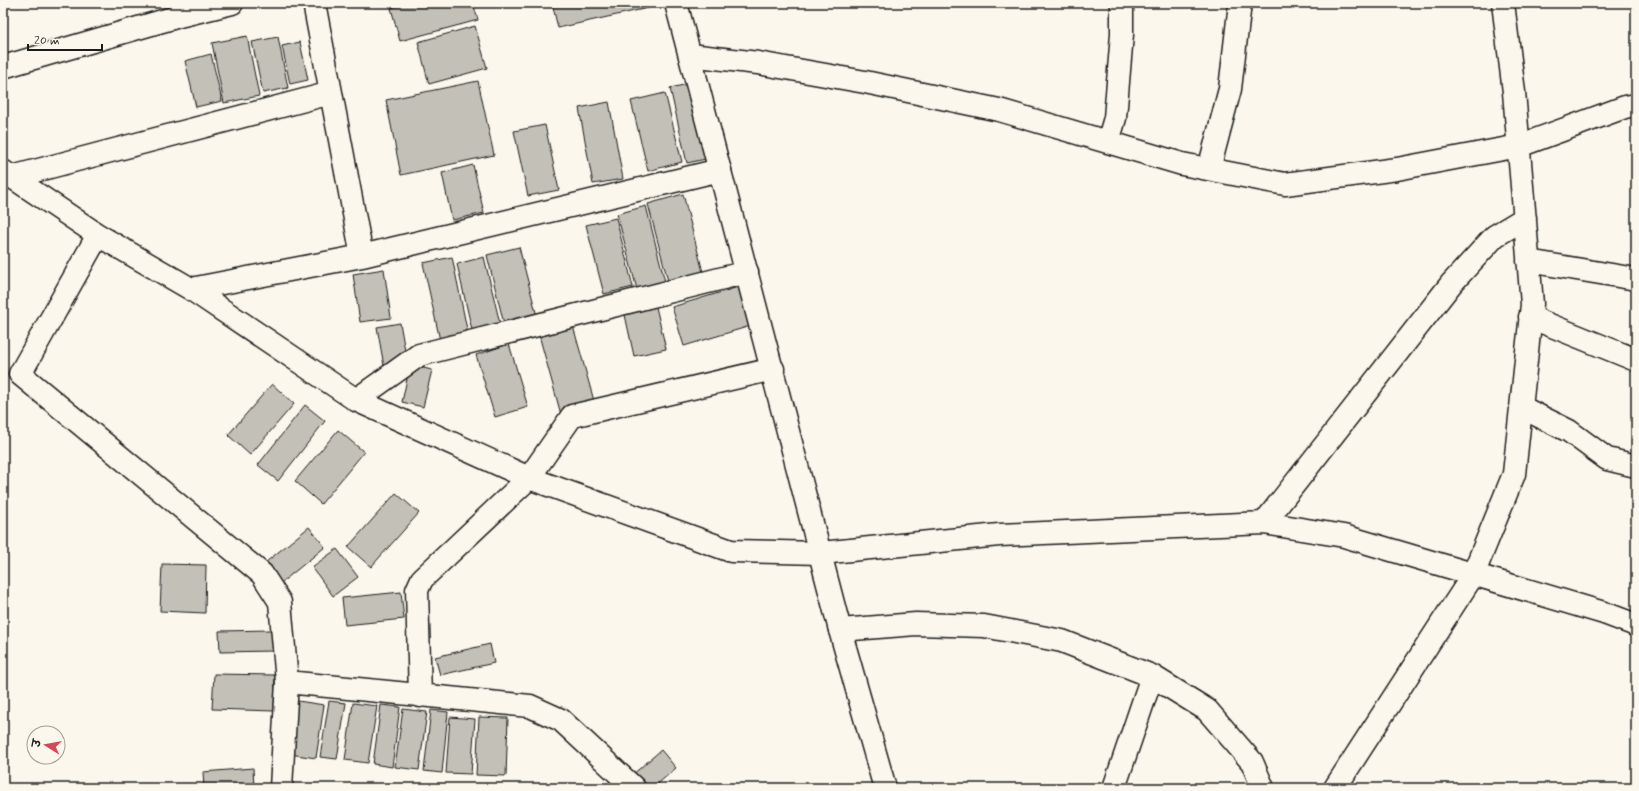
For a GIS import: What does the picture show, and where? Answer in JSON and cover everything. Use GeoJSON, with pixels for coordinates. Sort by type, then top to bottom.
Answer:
{"type":"FeatureCollection","features":[{"type":"Feature","properties":{"kind":"street"},"geometry":{"type":"LineString","coordinates":[[3,67],[182,9],[232,3]]}},
{"type":"Feature","properties":{"kind":"street"},"geometry":{"type":"LineString","coordinates":[[314,3],[362,256]]}},
{"type":"Feature","properties":{"kind":"street"},"geometry":{"type":"LineString","coordinates":[[676,3],[773,369],[840,630],[885,788]]}},
{"type":"Feature","properties":{"kind":"street"},"geometry":{"type":"LineString","coordinates":[[1108,142],[1115,118],[1122,34],[1122,3]]}},
{"type":"Feature","properties":{"kind":"street"},"geometry":{"type":"LineString","coordinates":[[1209,169],[1230,88],[1240,3]]}},
{"type":"Feature","properties":{"kind":"street"},"geometry":{"type":"LineString","coordinates":[[1335,788],[1473,575],[1514,474],[1532,304],[1514,92],[1503,3]]}},
{"type":"Feature","properties":{"kind":"street"},"geometry":{"type":"LineString","coordinates":[[690,55],[758,63],[880,85],[999,110],[1182,164],[1284,184],[1397,169],[1519,146],[1624,107],[1636,105]]}},
{"type":"Feature","properties":{"kind":"street"},"geometry":{"type":"LineString","coordinates":[[7,174],[331,93]]}},
{"type":"Feature","properties":{"kind":"street"},"geometry":{"type":"LineString","coordinates":[[191,289],[362,256],[720,170]]}},
{"type":"Feature","properties":{"kind":"street"},"geometry":{"type":"LineString","coordinates":[[7,174],[98,235],[191,289],[356,400],[529,478],[731,551],[821,553],[999,535],[1264,523],[1344,536],[1604,613],[1636,625]]}},
{"type":"Feature","properties":{"kind":"street"},"geometry":{"type":"LineString","coordinates":[[1264,523],[1451,284],[1495,236],[1525,218]]}},
{"type":"Feature","properties":{"kind":"street"},"geometry":{"type":"LineString","coordinates":[[98,235],[20,374],[262,574],[280,602],[287,682],[281,788]]}},
{"type":"Feature","properties":{"kind":"street"},"geometry":{"type":"LineString","coordinates":[[1528,261],[1636,279]]}},
{"type":"Feature","properties":{"kind":"street"},"geometry":{"type":"LineString","coordinates":[[356,400],[419,355],[747,272]]}},
{"type":"Feature","properties":{"kind":"street"},"geometry":{"type":"LineString","coordinates":[[1530,317],[1636,360]]}},
{"type":"Feature","properties":{"kind":"street"},"geometry":{"type":"LineString","coordinates":[[420,696],[417,590],[422,579],[529,478],[572,416],[773,369]]}},
{"type":"Feature","properties":{"kind":"street"},"geometry":{"type":"LineString","coordinates":[[1521,407],[1569,431],[1607,458],[1636,466]]}},
{"type":"Feature","properties":{"kind":"street"},"geometry":{"type":"LineString","coordinates":[[840,630],[916,624],[984,626],[1062,641],[1152,676],[1207,710],[1252,762],[1263,788]]}},
{"type":"Feature","properties":{"kind":"street"},"geometry":{"type":"LineString","coordinates":[[1114,788],[1152,676]]}},
{"type":"Feature","properties":{"kind":"street"},"geometry":{"type":"LineString","coordinates":[[287,682],[530,706],[561,720],[634,788]]}},
{"type":"Feature","properties":{"kind":"building"},"geometry":{"type":"Polygon","coordinates":[[[409,3],[473,3],[478,20],[400,41],[391,8],[409,3]]]}},
{"type":"Feature","properties":{"kind":"building"},"geometry":{"type":"Polygon","coordinates":[[[552,3],[665,3],[666,4],[558,28],[552,3]]]}},
{"type":"Feature","properties":{"kind":"building"},"geometry":{"type":"Polygon","coordinates":[[[475,26],[487,68],[429,84],[418,42],[475,26]]]}},
{"type":"Feature","properties":{"kind":"building"},"geometry":{"type":"Polygon","coordinates":[[[247,36],[259,96],[224,103],[212,43],[247,36]]]}},
{"type":"Feature","properties":{"kind":"building"},"geometry":{"type":"Polygon","coordinates":[[[278,37],[288,88],[263,93],[252,42],[278,37]]]}},
{"type":"Feature","properties":{"kind":"building"},"geometry":{"type":"Polygon","coordinates":[[[300,42],[308,80],[290,84],[282,46],[300,42]]]}},
{"type":"Feature","properties":{"kind":"building"},"geometry":{"type":"Polygon","coordinates":[[[211,54],[222,101],[196,107],[185,61],[211,54]]]}},
{"type":"Feature","properties":{"kind":"building"},"geometry":{"type":"Polygon","coordinates":[[[478,81],[494,155],[401,175],[386,100],[478,81]]]}},
{"type":"Feature","properties":{"kind":"building"},"geometry":{"type":"Polygon","coordinates":[[[693,83],[710,158],[687,163],[670,88],[693,83]]]}},
{"type":"Feature","properties":{"kind":"building"},"geometry":{"type":"Polygon","coordinates":[[[665,93],[682,162],[648,171],[631,101],[665,93]]]}},
{"type":"Feature","properties":{"kind":"building"},"geometry":{"type":"Polygon","coordinates":[[[609,102],[623,179],[593,184],[579,108],[609,102]]]}},
{"type":"Feature","properties":{"kind":"building"},"geometry":{"type":"Polygon","coordinates":[[[545,125],[559,190],[528,196],[514,131],[545,125]]]}},
{"type":"Feature","properties":{"kind":"building"},"geometry":{"type":"Polygon","coordinates":[[[473,165],[484,213],[452,220],[442,173],[473,165]]]}},
{"type":"Feature","properties":{"kind":"building"},"geometry":{"type":"Polygon","coordinates":[[[683,194],[704,276],[669,285],[648,204],[683,194]]]}},
{"type":"Feature","properties":{"kind":"building"},"geometry":{"type":"Polygon","coordinates":[[[646,206],[667,290],[639,297],[617,214],[646,206]]]}},
{"type":"Feature","properties":{"kind":"building"},"geometry":{"type":"Polygon","coordinates":[[[616,218],[633,287],[604,294],[586,225],[616,218]]]}},
{"type":"Feature","properties":{"kind":"building"},"geometry":{"type":"Polygon","coordinates":[[[519,247],[538,320],[505,328],[487,255],[519,247]]]}},
{"type":"Feature","properties":{"kind":"building"},"geometry":{"type":"Polygon","coordinates":[[[452,257],[469,339],[441,345],[423,263],[452,257]]]}},
{"type":"Feature","properties":{"kind":"building"},"geometry":{"type":"Polygon","coordinates":[[[484,257],[502,332],[474,339],[457,264],[484,257]]]}},
{"type":"Feature","properties":{"kind":"building"},"geometry":{"type":"Polygon","coordinates":[[[384,269],[391,318],[360,322],[353,274],[384,269]]]}},
{"type":"Feature","properties":{"kind":"building"},"geometry":{"type":"Polygon","coordinates":[[[745,285],[757,324],[684,346],[672,307],[745,285]]]}},
{"type":"Feature","properties":{"kind":"building"},"geometry":{"type":"Polygon","coordinates":[[[656,307],[666,349],[634,356],[625,315],[656,307]]]}},
{"type":"Feature","properties":{"kind":"building"},"geometry":{"type":"Polygon","coordinates":[[[400,323],[407,362],[384,366],[377,327],[400,323]]]}},
{"type":"Feature","properties":{"kind":"building"},"geometry":{"type":"Polygon","coordinates":[[[573,326],[596,408],[562,418],[539,335],[573,326]]]}},
{"type":"Feature","properties":{"kind":"building"},"geometry":{"type":"Polygon","coordinates":[[[509,344],[528,407],[495,417],[476,355],[509,344]]]}},
{"type":"Feature","properties":{"kind":"building"},"geometry":{"type":"Polygon","coordinates":[[[410,365],[432,370],[423,407],[402,402],[410,365]]]}},
{"type":"Feature","properties":{"kind":"building"},"geometry":{"type":"Polygon","coordinates":[[[272,384],[294,404],[250,455],[228,435],[272,384]]]}},
{"type":"Feature","properties":{"kind":"building"},"geometry":{"type":"Polygon","coordinates":[[[305,405],[325,421],[278,481],[258,465],[305,405]]]}},
{"type":"Feature","properties":{"kind":"building"},"geometry":{"type":"Polygon","coordinates":[[[338,430],[364,452],[321,504],[295,481],[338,430]]]}},
{"type":"Feature","properties":{"kind":"building"},"geometry":{"type":"Polygon","coordinates":[[[396,493],[419,513],[371,567],[348,547],[396,493]]]}},
{"type":"Feature","properties":{"kind":"building"},"geometry":{"type":"Polygon","coordinates":[[[309,527],[325,547],[276,587],[260,567],[309,527]]]}},
{"type":"Feature","properties":{"kind":"building"},"geometry":{"type":"Polygon","coordinates":[[[337,549],[358,577],[333,596],[312,567],[337,549]]]}},
{"type":"Feature","properties":{"kind":"building"},"geometry":{"type":"Polygon","coordinates":[[[162,564],[206,565],[205,613],[160,611],[162,564]]]}},
{"type":"Feature","properties":{"kind":"building"},"geometry":{"type":"Polygon","coordinates":[[[401,592],[404,619],[345,625],[342,598],[401,592]]]}},
{"type":"Feature","properties":{"kind":"building"},"geometry":{"type":"Polygon","coordinates":[[[272,630],[273,651],[220,652],[219,631],[272,630]]]}},
{"type":"Feature","properties":{"kind":"building"},"geometry":{"type":"Polygon","coordinates":[[[490,644],[494,663],[440,675],[435,657],[490,644]]]}},
{"type":"Feature","properties":{"kind":"building"},"geometry":{"type":"Polygon","coordinates":[[[214,674],[275,675],[274,711],[212,709],[214,674]]]}},
{"type":"Feature","properties":{"kind":"building"},"geometry":{"type":"Polygon","coordinates":[[[298,701],[324,705],[316,758],[290,754],[298,701]]]}},
{"type":"Feature","properties":{"kind":"building"},"geometry":{"type":"Polygon","coordinates":[[[329,701],[346,703],[337,759],[320,757],[329,701]]]}},
{"type":"Feature","properties":{"kind":"building"},"geometry":{"type":"Polygon","coordinates":[[[353,703],[377,706],[368,763],[345,760],[353,703]]]}},
{"type":"Feature","properties":{"kind":"building"},"geometry":{"type":"Polygon","coordinates":[[[381,705],[400,707],[392,767],[373,764],[381,705]]]}},
{"type":"Feature","properties":{"kind":"building"},"geometry":{"type":"Polygon","coordinates":[[[403,709],[427,712],[419,770],[395,767],[403,709]]]}},
{"type":"Feature","properties":{"kind":"building"},"geometry":{"type":"Polygon","coordinates":[[[431,710],[448,712],[442,773],[424,771],[431,710]]]}},
{"type":"Feature","properties":{"kind":"building"},"geometry":{"type":"Polygon","coordinates":[[[450,717],[475,719],[471,774],[446,773],[450,717]]]}},
{"type":"Feature","properties":{"kind":"building"},"geometry":{"type":"Polygon","coordinates":[[[479,717],[508,718],[506,776],[476,775],[479,717]]]}},
{"type":"Feature","properties":{"kind":"building"},"geometry":{"type":"Polygon","coordinates":[[[661,750],[676,768],[653,788],[642,788],[631,776],[661,750]]]}},
{"type":"Feature","properties":{"kind":"building"},"geometry":{"type":"Polygon","coordinates":[[[253,768],[254,788],[204,788],[203,772],[253,768]]]}}]}
